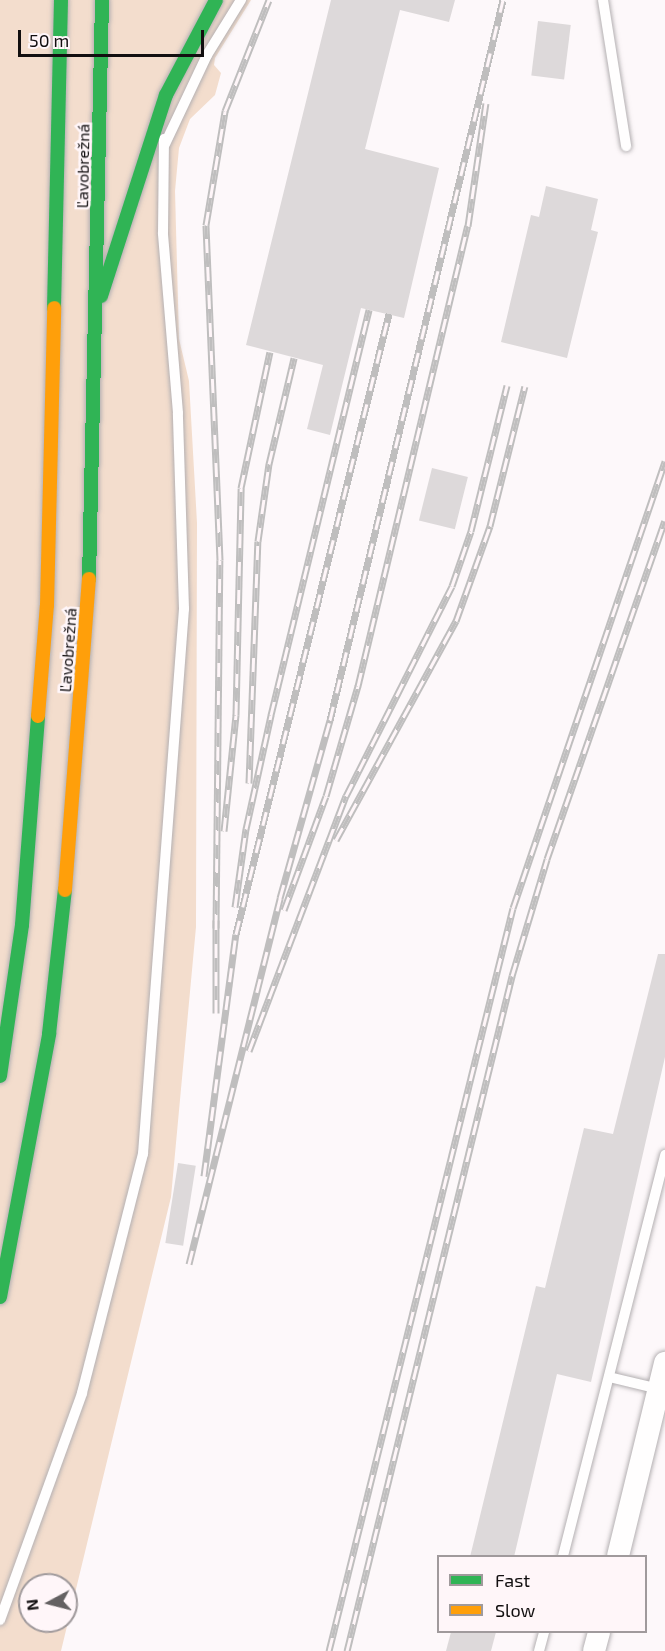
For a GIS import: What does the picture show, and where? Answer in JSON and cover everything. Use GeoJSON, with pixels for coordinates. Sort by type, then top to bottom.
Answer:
{"type":"FeatureCollection","features":[{"type":"Feature","properties":{"kind":"main road","name":"Ľavobrežná"},"geometry":{"type":"LineString","coordinates":[[0,1076],[25,889],[47,605],[61,0]]}},
{"type":"Feature","properties":{"kind":"main road","name":"Ľavobrežná"},"geometry":{"type":"LineString","coordinates":[[0,1297],[31,1144],[63,915],[88,605],[97,308],[102,0]]}},
{"type":"Feature","properties":{"kind":"main road"},"geometry":{"type":"LineString","coordinates":[[97,308],[166,95],[216,0]]}},
{"type":"Feature","properties":{"kind":"street"},"geometry":{"type":"LineString","coordinates":[[618,1555],[665,1363]]}},
{"type":"Feature","properties":{"kind":"street"},"geometry":{"type":"LineString","coordinates":[[594,1651],[599,1633]]}},
{"type":"Feature","properties":{"kind":"lane"},"geometry":{"type":"LineString","coordinates":[[0,1620],[82,1393],[143,1154],[184,609],[178,413],[162,202],[164,141],[207,55],[240,0]]}},
{"type":"Feature","properties":{"kind":"lane"},"geometry":{"type":"LineString","coordinates":[[603,0],[626,147]]}},
{"type":"Feature","properties":{"kind":"lane"},"geometry":{"type":"LineString","coordinates":[[564,1555],[665,1155]]}},
{"type":"Feature","properties":{"kind":"lane"},"geometry":{"type":"LineString","coordinates":[[609,1377],[659,1389]]}},
{"type":"Feature","properties":{"kind":"lane"},"geometry":{"type":"LineString","coordinates":[[540,1651],[544,1633]]}},
{"type":"Feature","properties":{"kind":"shaded area"},"geometry":{"type":"Polygon","coordinates":[[[0,0],[251,0],[215,58],[214,65],[221,73],[215,95],[190,119],[179,148],[175,191],[179,339],[189,381],[197,523],[196,927],[171,1197],[78,1581],[78,1573],[18,1573],[18,1633],[65,1633],[61,1651],[0,1651],[0,0]]]}},
{"type":"Feature","properties":{"kind":"building"},"geometry":{"type":"Polygon","coordinates":[[[331,0],[455,0],[449,22],[400,10],[365,149],[439,168],[404,318],[361,308],[330,435],[307,429],[323,365],[246,345],[331,0]]]}},
{"type":"Feature","properties":{"kind":"building"},"geometry":{"type":"Polygon","coordinates":[[[538,21],[571,25],[564,80],[531,76],[538,21]]]}},
{"type":"Feature","properties":{"kind":"building"},"geometry":{"type":"Polygon","coordinates":[[[546,186],[598,199],[591,230],[598,232],[567,358],[501,342],[531,215],[539,217],[546,186]]]}},
{"type":"Feature","properties":{"kind":"building"},"geometry":{"type":"Polygon","coordinates":[[[432,468],[468,477],[455,529],[419,520],[432,468]]]}},
{"type":"Feature","properties":{"kind":"building"},"geometry":{"type":"Polygon","coordinates":[[[658,954],[665,954],[665,1057],[591,1382],[557,1374],[514,1555],[470,1555],[536,1286],[545,1288],[584,1128],[613,1134],[658,954]]]}},
{"type":"Feature","properties":{"kind":"building"},"geometry":{"type":"Polygon","coordinates":[[[178,1163],[196,1166],[183,1246],[165,1243],[178,1163]]]}},
{"type":"Feature","properties":{"kind":"building"},"geometry":{"type":"Polygon","coordinates":[[[451,1633],[496,1633],[491,1651],[446,1651],[451,1633]]]}},
{"type":"Feature","properties":{"kind":"railway"},"geometry":{"type":"LineString","coordinates":[[216,928],[220,560],[206,225],[225,111],[269,0]]}},
{"type":"Feature","properties":{"kind":"railway"},"geometry":{"type":"LineString","coordinates":[[189,1264],[280,898],[330,720],[503,0]]}},
{"type":"Feature","properties":{"kind":"railway"},"geometry":{"type":"LineString","coordinates":[[284,910],[326,796],[358,686],[468,226],[486,103]]}},
{"type":"Feature","properties":{"kind":"railway"},"geometry":{"type":"LineString","coordinates":[[235,907],[246,829],[271,715],[369,310]]}},
{"type":"Feature","properties":{"kind":"railway"},"geometry":{"type":"LineString","coordinates":[[204,1176],[236,934],[389,314]]}},
{"type":"Feature","properties":{"kind":"railway"},"geometry":{"type":"LineString","coordinates":[[224,831],[236,715],[241,488],[270,352]]}},
{"type":"Feature","properties":{"kind":"railway"},"geometry":{"type":"LineString","coordinates":[[249,783],[258,541],[269,464],[294,358]]}},
{"type":"Feature","properties":{"kind":"railway"},"geometry":{"type":"LineString","coordinates":[[249,1051],[346,796],[452,586],[471,531],[507,385]]}},
{"type":"Feature","properties":{"kind":"railway"},"geometry":{"type":"LineString","coordinates":[[336,840],[456,621],[490,526],[525,386]]}},
{"type":"Feature","properties":{"kind":"railway"},"geometry":{"type":"LineString","coordinates":[[329,1651],[513,908],[665,461]]}},
{"type":"Feature","properties":{"kind":"railway"},"geometry":{"type":"LineString","coordinates":[[347,1651],[512,976],[547,859],[665,521]]}},
{"type":"Feature","properties":{"kind":"railway"},"geometry":{"type":"LineString","coordinates":[[216,920],[216,1013]]}},
{"type":"Feature","properties":{"kind":"traffic: fast"},"geometry":{"type":"LineString","coordinates":[[54,308],[61,0]]}},
{"type":"Feature","properties":{"kind":"traffic: fast"},"geometry":{"type":"LineString","coordinates":[[89,579],[102,0]]}},
{"type":"Feature","properties":{"kind":"traffic: fast"},"geometry":{"type":"LineString","coordinates":[[101,296],[166,95],[216,0]]}},
{"type":"Feature","properties":{"kind":"traffic: fast"},"geometry":{"type":"LineString","coordinates":[[0,1076],[22,925],[38,716]]}},
{"type":"Feature","properties":{"kind":"traffic: fast"},"geometry":{"type":"LineString","coordinates":[[0,1297],[49,1034],[65,890]]}},
{"type":"Feature","properties":{"kind":"traffic: slow"},"geometry":{"type":"LineString","coordinates":[[38,716],[47,605],[54,308]]}},
{"type":"Feature","properties":{"kind":"traffic: slow"},"geometry":{"type":"LineString","coordinates":[[65,890],[89,579]]}}]}
